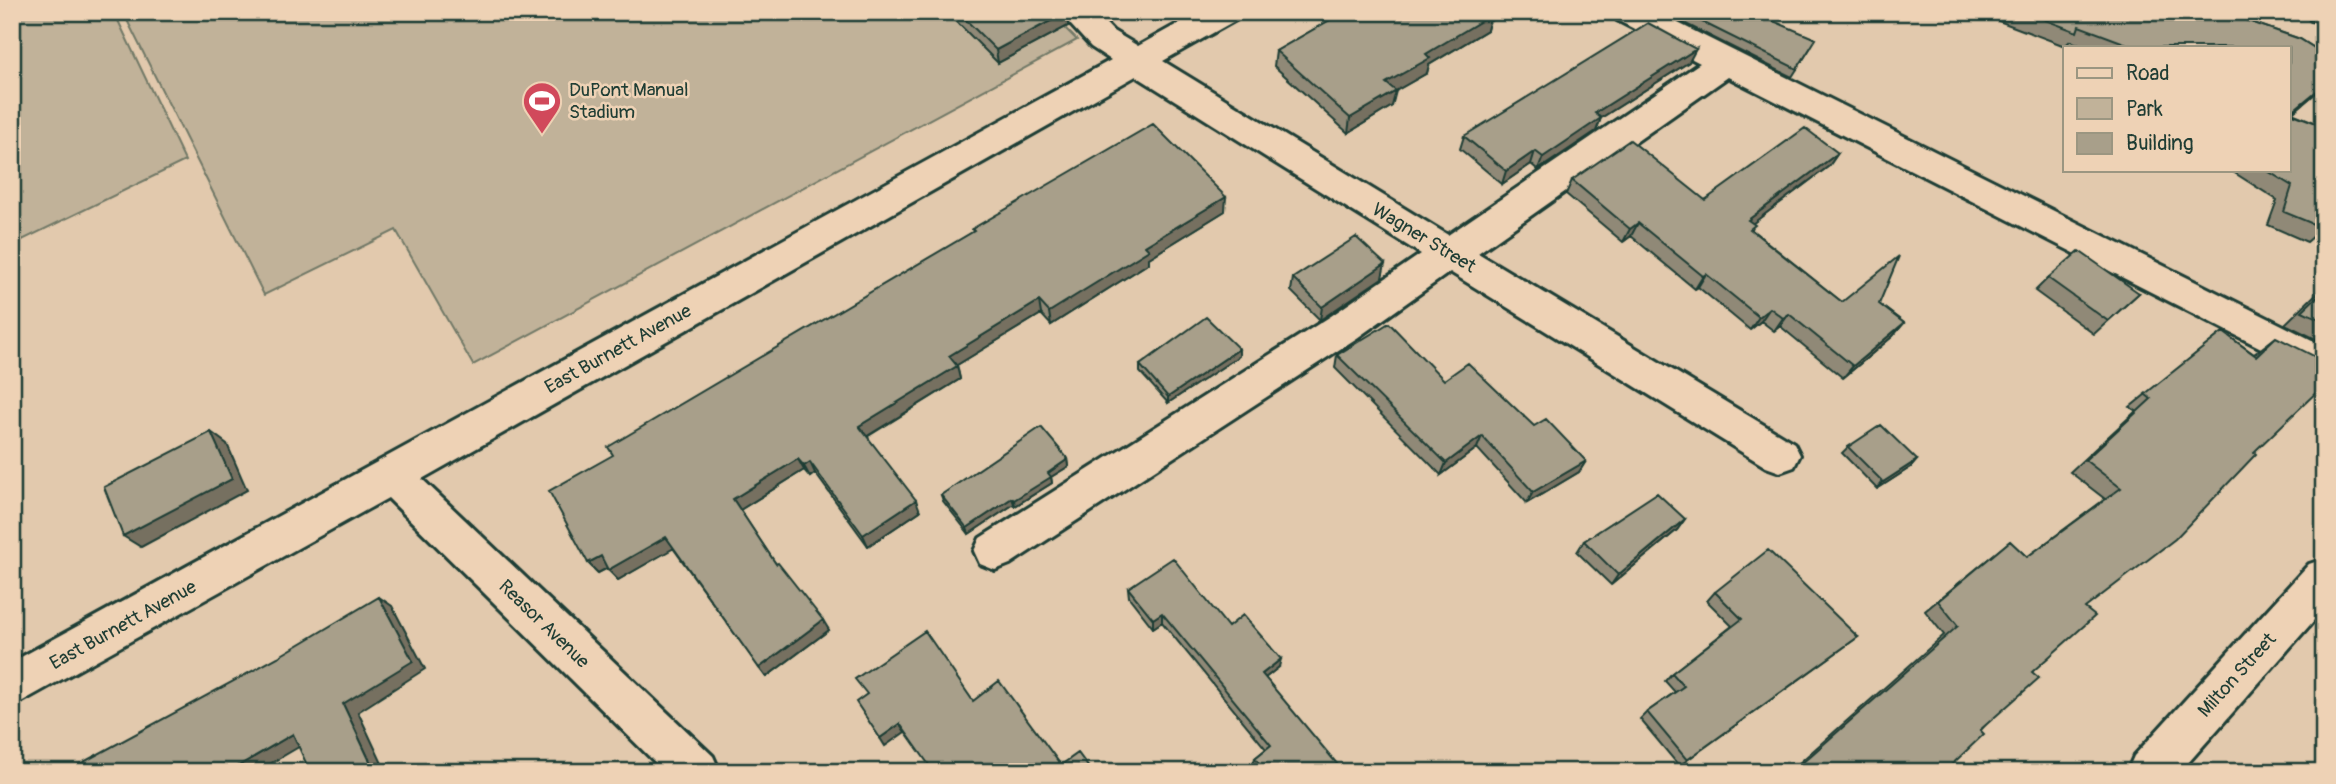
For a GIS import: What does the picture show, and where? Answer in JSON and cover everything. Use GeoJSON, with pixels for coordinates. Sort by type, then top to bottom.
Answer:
{"type":"FeatureCollection","features":[{"type":"Feature","properties":{"kind":"street","name":"Wagner Street"},"geometry":{"type":"LineString","coordinates":[[1074,12],[1102,38],[1277,149],[1780,455]]}},
{"type":"Feature","properties":{"kind":"street","name":"East Burnett Avenue"},"geometry":{"type":"LineString","coordinates":[[12,686],[1225,12]]}},
{"type":"Feature","properties":{"kind":"street"},"geometry":{"type":"LineString","coordinates":[[1628,12],[2324,364]]}},
{"type":"Feature","properties":{"kind":"street"},"geometry":{"type":"LineString","coordinates":[[995,551],[1344,327],[1725,62]]}},
{"type":"Feature","properties":{"kind":"street","name":"Reasor Avenue"},"geometry":{"type":"LineString","coordinates":[[391,475],[693,771]]}},
{"type":"Feature","properties":{"kind":"street","name":"Milton Street"},"geometry":{"type":"LineString","coordinates":[[2150,772],[2324,578]]}},
{"type":"Feature","properties":{"kind":"green space"},"geometry":{"type":"Polygon","coordinates":[[[12,12],[114,12],[185,161],[12,245],[12,12]]]}},
{"type":"Feature","properties":{"kind":"green space","name":"DuPont Manual Stadium"},"geometry":{"type":"Polygon","coordinates":[[[123,12],[1049,12],[1077,40],[473,365],[396,230],[264,295],[123,12]]]}},
{"type":"Feature","properties":{"kind":"building"},"geometry":{"type":"Polygon","coordinates":[[[958,12],[1067,12],[996,50],[958,12]]]}},
{"type":"Feature","properties":{"kind":"building"},"geometry":{"type":"Polygon","coordinates":[[[1344,12],[1488,12],[1491,15],[1426,54],[1430,58],[1386,83],[1396,91],[1350,118],[1276,51],[1344,12]]]}},
{"type":"Feature","properties":{"kind":"building"},"geometry":{"type":"Polygon","coordinates":[[[1682,12],[1752,12],[1816,39],[1797,69],[1682,12]]]}},
{"type":"Feature","properties":{"kind":"building"},"geometry":{"type":"Polygon","coordinates":[[[2024,12],[2222,12],[2300,39],[2324,54],[2324,85],[2290,113],[2290,46],[2132,46],[2079,26],[2077,32],[2024,12]]]}},
{"type":"Feature","properties":{"kind":"building"},"geometry":{"type":"Polygon","coordinates":[[[1648,23],[1696,49],[1595,113],[1601,118],[1543,157],[1535,151],[1506,171],[1464,136],[1648,23]]]}},
{"type":"Feature","properties":{"kind":"building"},"geometry":{"type":"Polygon","coordinates":[[[2290,113],[2324,126],[2323,228],[2284,212],[2292,186],[2269,172],[2290,172],[2290,113]]]}},
{"type":"Feature","properties":{"kind":"building"},"geometry":{"type":"Polygon","coordinates":[[[1153,124],[1226,197],[1145,246],[1149,250],[1049,312],[1039,301],[949,356],[957,366],[859,426],[916,500],[863,535],[810,462],[804,466],[798,459],[733,499],[776,564],[778,563],[823,620],[759,668],[666,537],[608,570],[601,556],[588,563],[549,491],[613,455],[608,447],[1153,124]]]}},
{"type":"Feature","properties":{"kind":"building"},"geometry":{"type":"Polygon","coordinates":[[[1805,128],[1838,153],[1748,220],[1755,225],[1750,229],[1842,302],[1899,256],[1879,304],[1904,323],[1853,366],[1789,314],[1783,318],[1770,308],[1759,317],[1638,223],[1630,229],[1572,180],[1630,140],[1705,200],[1805,128]]]}},
{"type":"Feature","properties":{"kind":"building"},"geometry":{"type":"Polygon","coordinates":[[[1356,237],[1385,264],[1322,307],[1293,278],[1356,237]]]}},
{"type":"Feature","properties":{"kind":"building"},"geometry":{"type":"Polygon","coordinates":[[[2079,251],[2139,293],[2108,321],[2048,278],[2079,251]]]}},
{"type":"Feature","properties":{"kind":"building"},"geometry":{"type":"Polygon","coordinates":[[[2324,290],[2324,321],[2302,311],[2324,290]]]}},
{"type":"Feature","properties":{"kind":"building"},"geometry":{"type":"Polygon","coordinates":[[[1206,317],[1239,349],[1168,397],[1140,365],[1206,317]]]}},
{"type":"Feature","properties":{"kind":"building"},"geometry":{"type":"Polygon","coordinates":[[[1389,323],[1444,380],[1468,363],[1534,426],[1546,419],[1586,461],[1533,492],[1482,436],[1446,463],[1337,355],[1389,323]]]}},
{"type":"Feature","properties":{"kind":"building"},"geometry":{"type":"Polygon","coordinates":[[[2223,332],[2256,356],[2276,337],[2324,361],[2324,385],[2254,452],[2256,454],[2175,539],[2085,608],[2095,616],[2032,672],[2039,678],[1980,730],[1984,734],[1944,772],[1792,772],[1958,626],[1938,601],[2010,541],[2027,557],[2121,488],[2085,460],[2151,399],[2145,394],[2223,332]]]}},
{"type":"Feature","properties":{"kind":"building"},"geometry":{"type":"Polygon","coordinates":[[[1881,425],[1917,460],[1883,482],[1848,447],[1881,425]]]}},
{"type":"Feature","properties":{"kind":"building"},"geometry":{"type":"Polygon","coordinates":[[[1041,427],[1068,459],[1048,473],[1051,477],[1014,500],[1012,498],[967,528],[941,495],[1041,427]]]}},
{"type":"Feature","properties":{"kind":"building"},"geometry":{"type":"Polygon","coordinates":[[[211,432],[232,479],[123,536],[104,487],[211,432]]]}},
{"type":"Feature","properties":{"kind":"building"},"geometry":{"type":"Polygon","coordinates":[[[1657,493],[1685,519],[1618,575],[1584,541],[1657,493]]]}},
{"type":"Feature","properties":{"kind":"building"},"geometry":{"type":"Polygon","coordinates":[[[1768,550],[1858,637],[1687,760],[1647,712],[1684,686],[1672,673],[1742,619],[1715,592],[1768,550]]]}},
{"type":"Feature","properties":{"kind":"building"},"geometry":{"type":"Polygon","coordinates":[[[1173,558],[1228,627],[1243,615],[1281,659],[1262,674],[1342,772],[1266,772],[1255,758],[1271,745],[1162,613],[1153,619],[1128,588],[1173,558]]]}},
{"type":"Feature","properties":{"kind":"building"},"geometry":{"type":"Polygon","coordinates":[[[379,597],[413,661],[343,704],[375,772],[310,772],[293,734],[228,772],[78,772],[76,766],[278,657],[379,597]]]}},
{"type":"Feature","properties":{"kind":"building"},"geometry":{"type":"Polygon","coordinates":[[[925,631],[973,701],[999,681],[1061,765],[1078,753],[1092,772],[934,772],[900,724],[880,738],[856,702],[867,694],[855,679],[925,631]]]}},
{"type":"Feature","properties":{"kind":"place","name":"DuPont Manual Stadium"},"geometry":{"type":"Point","coordinates":[542,135]}}]}
